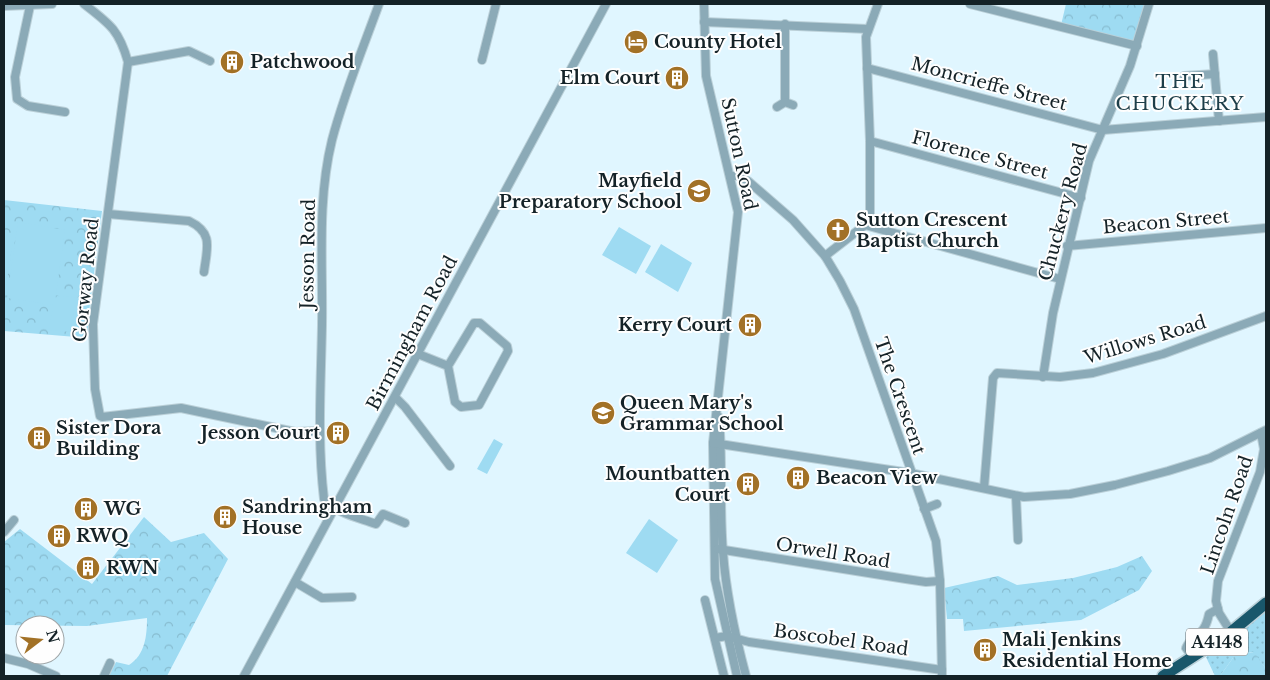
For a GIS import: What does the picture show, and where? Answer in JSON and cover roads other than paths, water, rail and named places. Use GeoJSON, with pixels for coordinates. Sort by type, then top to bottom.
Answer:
{"type":"FeatureCollection","features":[{"type":"Feature","properties":{"kind":"highway","name":"A4148"},"geometry":{"type":"LineString","coordinates":[[1163,676],[1231,632],[1266,603]]}},
{"type":"Feature","properties":{"kind":"street"},"geometry":{"type":"LineString","coordinates":[[4,6],[52,4]]}},
{"type":"Feature","properties":{"kind":"street","name":"Gorway Road"},"geometry":{"type":"LineString","coordinates":[[84,4],[109,22],[122,40],[128,62],[93,324],[95,389],[100,416],[181,408],[295,432],[318,431]]}},
{"type":"Feature","properties":{"kind":"street","name":"Jesson Road"},"geometry":{"type":"LineString","coordinates":[[335,509],[324,499],[318,431],[322,324],[321,222],[332,141],[354,71],[379,4]]}},
{"type":"Feature","properties":{"kind":"street"},"geometry":{"type":"LineString","coordinates":[[475,52],[483,57],[496,4]]}},
{"type":"Feature","properties":{"kind":"street","name":"Birmingham Road"},"geometry":{"type":"LineString","coordinates":[[244,676],[606,4]]}},
{"type":"Feature","properties":{"kind":"street","name":"Sutton Road"},"geometry":{"type":"LineString","coordinates":[[704,4],[706,76],[736,200],[738,225],[713,443],[713,548],[715,579],[737,676]]}},
{"type":"Feature","properties":{"kind":"street"},"geometry":{"type":"LineString","coordinates":[[825,256],[866,225],[870,217],[870,141],[866,37],[878,4]]}},
{"type":"Feature","properties":{"kind":"street"},"geometry":{"type":"LineString","coordinates":[[970,4],[1137,46]]}},
{"type":"Feature","properties":{"kind":"street","name":"Chuckery Road"},"geometry":{"type":"LineString","coordinates":[[1042,377],[1060,279],[1089,161],[1137,46],[1149,4]]}},
{"type":"Feature","properties":{"kind":"street"},"geometry":{"type":"LineString","coordinates":[[30,6],[15,77],[17,99],[28,106],[65,112]]}},
{"type":"Feature","properties":{"kind":"street"},"geometry":{"type":"LineString","coordinates":[[704,22],[868,29]]}},
{"type":"Feature","properties":{"kind":"street"},"geometry":{"type":"LineString","coordinates":[[777,107],[789,104],[785,24]]}},
{"type":"Feature","properties":{"kind":"street"},"geometry":{"type":"LineString","coordinates":[[128,62],[189,51],[210,61]]}},
{"type":"Feature","properties":{"kind":"street"},"geometry":{"type":"LineString","coordinates":[[1213,54],[1219,121]]}},
{"type":"Feature","properties":{"kind":"street","name":"Moncrieffe Street"},"geometry":{"type":"LineString","coordinates":[[867,68],[1103,130],[1266,117]]}},
{"type":"Feature","properties":{"kind":"street"},"geometry":{"type":"LineString","coordinates":[[1184,76],[1215,74]]}},
{"type":"Feature","properties":{"kind":"street","name":"Florence Street"},"geometry":{"type":"LineString","coordinates":[[870,141],[1081,198]]}},
{"type":"Feature","properties":{"kind":"street","name":"The Crescent"},"geometry":{"type":"LineString","coordinates":[[730,176],[739,176],[759,190],[793,220],[825,256],[854,309],[910,473],[936,540],[940,581],[942,673]]}},
{"type":"Feature","properties":{"kind":"street"},"geometry":{"type":"LineString","coordinates":[[108,214],[189,221],[200,226],[208,240],[201,262],[204,272]]}},
{"type":"Feature","properties":{"kind":"street"},"geometry":{"type":"LineString","coordinates":[[866,225],[1060,279]]}},
{"type":"Feature","properties":{"kind":"street","name":"Beacon Street"},"geometry":{"type":"LineString","coordinates":[[1068,246],[1266,228]]}},
{"type":"Feature","properties":{"kind":"street","name":"Willows Road"},"geometry":{"type":"LineString","coordinates":[[984,488],[994,378],[997,373],[1042,377],[1093,373],[1123,366],[1266,316]]}},
{"type":"Feature","properties":{"kind":"street"},"geometry":{"type":"LineString","coordinates":[[474,322],[480,323],[507,346],[508,351],[479,405],[461,407],[455,402],[448,366],[474,322]]}},
{"type":"Feature","properties":{"kind":"street"},"geometry":{"type":"LineString","coordinates":[[418,354],[448,366]]}},
{"type":"Feature","properties":{"kind":"street"},"geometry":{"type":"LineString","coordinates":[[394,397],[405,407],[450,466]]}},
{"type":"Feature","properties":{"kind":"street","name":"Sutton Road"},"geometry":{"type":"LineString","coordinates":[[718,400],[722,445],[722,550],[730,610],[746,676]]}},
{"type":"Feature","properties":{"kind":"street"},"geometry":{"type":"LineString","coordinates":[[713,443],[910,473],[1016,496],[1070,494],[1115,485],[1203,460],[1264,432]]}},
{"type":"Feature","properties":{"kind":"street","name":"Lincoln Road"},"geometry":{"type":"LineString","coordinates":[[1218,609],[1216,601],[1221,573],[1260,472],[1264,449],[1264,432]]}},
{"type":"Feature","properties":{"kind":"street"},"geometry":{"type":"LineString","coordinates":[[1016,496],[1018,540]]}},
{"type":"Feature","properties":{"kind":"street"},"geometry":{"type":"LineString","coordinates":[[924,509],[936,504]]}},
{"type":"Feature","properties":{"kind":"street"},"geometry":{"type":"LineString","coordinates":[[335,509],[351,517],[376,524],[383,514],[405,523]]}},
{"type":"Feature","properties":{"kind":"street"},"geometry":{"type":"LineString","coordinates":[[4,532],[14,520]]}},
{"type":"Feature","properties":{"kind":"street","name":"Orwell Road"},"geometry":{"type":"LineString","coordinates":[[713,548],[906,580],[940,581]]}},
{"type":"Feature","properties":{"kind":"street"},"geometry":{"type":"LineString","coordinates":[[295,582],[322,598],[352,597]]}},
{"type":"Feature","properties":{"kind":"street"},"geometry":{"type":"LineString","coordinates":[[705,600],[724,676]]}},
{"type":"Feature","properties":{"kind":"street"},"geometry":{"type":"LineString","coordinates":[[1193,658],[1186,648],[1188,643],[1202,633],[1209,621],[1209,614],[1218,609],[1231,632]]}},
{"type":"Feature","properties":{"kind":"street"},"geometry":{"type":"LineString","coordinates":[[715,638],[727,636]]}},
{"type":"Feature","properties":{"kind":"street","name":"Boscobel Road"},"geometry":{"type":"LineString","coordinates":[[727,636],[942,673]]}},
{"type":"Feature","properties":{"kind":"street"},"geometry":{"type":"LineString","coordinates":[[4,658],[28,664],[56,676]]}},
{"type":"Feature","properties":{"kind":"street"},"geometry":{"type":"LineString","coordinates":[[104,676],[110,663]]}},
{"type":"Feature","properties":{"kind":"place","name":"County Hotel"},"geometry":{"type":"Point","coordinates":[636,42]}},
{"type":"Feature","properties":{"kind":"place","name":"Patchwood"},"geometry":{"type":"Point","coordinates":[232,62]}},
{"type":"Feature","properties":{"kind":"place","name":"Elm Court"},"geometry":{"type":"Point","coordinates":[677,78]}},
{"type":"Feature","properties":{"kind":"place","name":"Mayfield Preparatory School"},"geometry":{"type":"Point","coordinates":[699,191]}},
{"type":"Feature","properties":{"kind":"place","name":"Sutton Crescent Baptist Church"},"geometry":{"type":"Point","coordinates":[838,230]}},
{"type":"Feature","properties":{"kind":"place","name":"Kerry Court"},"geometry":{"type":"Point","coordinates":[750,325]}},
{"type":"Feature","properties":{"kind":"place","name":"Queen Mary's Grammar School"},"geometry":{"type":"Point","coordinates":[603,413]}},
{"type":"Feature","properties":{"kind":"place","name":"Jesson Court"},"geometry":{"type":"Point","coordinates":[338,433]}},
{"type":"Feature","properties":{"kind":"place","name":"Sister Dora Building"},"geometry":{"type":"Point","coordinates":[39,438]}},
{"type":"Feature","properties":{"kind":"place","name":"Beacon View"},"geometry":{"type":"Point","coordinates":[798,478]}},
{"type":"Feature","properties":{"kind":"place","name":"Mountbatten Court"},"geometry":{"type":"Point","coordinates":[748,484]}},
{"type":"Feature","properties":{"kind":"place","name":"WG"},"geometry":{"type":"Point","coordinates":[86,509]}},
{"type":"Feature","properties":{"kind":"place","name":"Sandringham House"},"geometry":{"type":"Point","coordinates":[225,517]}},
{"type":"Feature","properties":{"kind":"place","name":"RWQ"},"geometry":{"type":"Point","coordinates":[59,536]}},
{"type":"Feature","properties":{"kind":"place","name":"RWN"},"geometry":{"type":"Point","coordinates":[88,568]}},
{"type":"Feature","properties":{"kind":"place","name":"Mali Jenkins Residential Home"},"geometry":{"type":"Point","coordinates":[985,650]}},
{"type":"Feature","properties":{"kind":"district","name":"THE CHUCKERY"},"geometry":{"type":"Point","coordinates":[1180,92]}}]}
